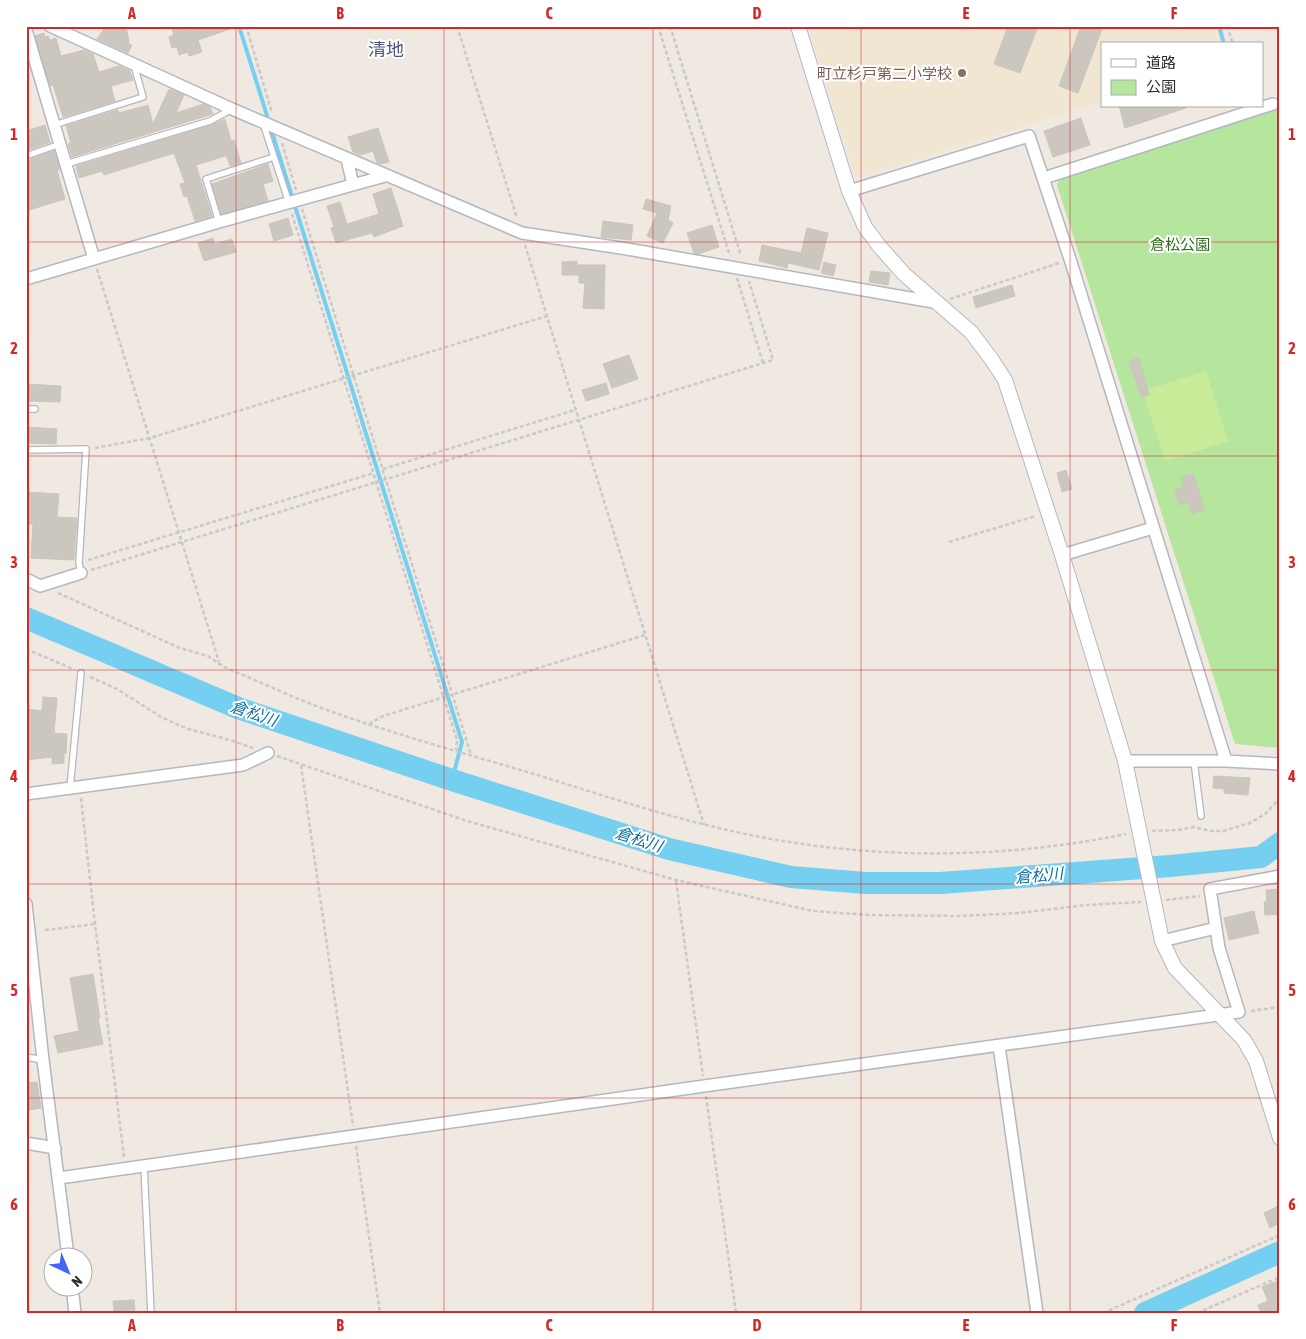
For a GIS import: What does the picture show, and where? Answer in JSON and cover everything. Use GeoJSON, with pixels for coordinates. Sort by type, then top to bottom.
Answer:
{"type":"FeatureCollection","features":[{"type":"Feature","properties":{"kind":"street"},"geometry":{"type":"LineString","coordinates":[[50,26],[232,109],[522,233],[621,248],[939,303]]}},
{"type":"Feature","properties":{"kind":"street"},"geometry":{"type":"LineString","coordinates":[[798,26],[849,191],[865,227],[904,274],[971,332],[1005,380],[1062,555],[1125,762],[1138,832],[1162,940],[1175,968],[1244,1040],[1256,1061],[1280,1138]]}},
{"type":"Feature","properties":{"kind":"street"},"geometry":{"type":"LineString","coordinates":[[26,30],[94,259]]}},
{"type":"Feature","properties":{"kind":"street"},"geometry":{"type":"LineString","coordinates":[[1264,107],[1273,104]]}},
{"type":"Feature","properties":{"kind":"street"},"geometry":{"type":"LineString","coordinates":[[1044,178],[1261,108]]}},
{"type":"Feature","properties":{"kind":"street"},"geometry":{"type":"LineString","coordinates":[[849,191],[1030,136],[1226,761]]}},
{"type":"Feature","properties":{"kind":"street"},"geometry":{"type":"LineString","coordinates":[[347,159],[353,185]]}},
{"type":"Feature","properties":{"kind":"street"},"geometry":{"type":"LineString","coordinates":[[26,279],[219,222],[385,176]]}},
{"type":"Feature","properties":{"kind":"street"},"geometry":{"type":"LineString","coordinates":[[1062,555],[1153,528]]}},
{"type":"Feature","properties":{"kind":"street"},"geometry":{"type":"LineString","coordinates":[[26,578],[40,586],[80,568]]}},
{"type":"Feature","properties":{"kind":"street"},"geometry":{"type":"LineString","coordinates":[[26,794],[243,766],[268,753]]}},
{"type":"Feature","properties":{"kind":"street"},"geometry":{"type":"LineString","coordinates":[[1125,762],[1226,761],[1280,764]]}},
{"type":"Feature","properties":{"kind":"street"},"geometry":{"type":"LineString","coordinates":[[59,1178],[1239,1012],[1220,948],[1210,889],[1280,876]]}},
{"type":"Feature","properties":{"kind":"street"},"geometry":{"type":"LineString","coordinates":[[26,904],[28,939],[67,1246]]}},
{"type":"Feature","properties":{"kind":"street"},"geometry":{"type":"LineString","coordinates":[[1162,940],[1216,928]]}},
{"type":"Feature","properties":{"kind":"street"},"geometry":{"type":"LineString","coordinates":[[999,1046],[1037,1313]]}},
{"type":"Feature","properties":{"kind":"street"},"geometry":{"type":"LineString","coordinates":[[26,1143],[54,1148]]}},
{"type":"Feature","properties":{"kind":"street"},"geometry":{"type":"LineString","coordinates":[[73,1296],[75,1313]]}},
{"type":"Feature","properties":{"kind":"lane"},"geometry":{"type":"LineString","coordinates":[[54,125],[144,97],[134,65]]}},
{"type":"Feature","properties":{"kind":"lane"},"geometry":{"type":"LineString","coordinates":[[66,164],[210,121],[232,109]]}},
{"type":"Feature","properties":{"kind":"lane"},"geometry":{"type":"LineString","coordinates":[[271,126],[274,157],[294,201]]}},
{"type":"Feature","properties":{"kind":"lane"},"geometry":{"type":"LineString","coordinates":[[26,156],[60,144]]}},
{"type":"Feature","properties":{"kind":"lane"},"geometry":{"type":"LineString","coordinates":[[219,222],[206,179],[274,157]]}},
{"type":"Feature","properties":{"kind":"lane"},"geometry":{"type":"LineString","coordinates":[[26,409],[35,409]]}},
{"type":"Feature","properties":{"kind":"lane"},"geometry":{"type":"LineString","coordinates":[[26,450],[86,449],[80,568]]}},
{"type":"Feature","properties":{"kind":"lane"},"geometry":{"type":"LineString","coordinates":[[75,787],[81,673]]}},
{"type":"Feature","properties":{"kind":"lane"},"geometry":{"type":"LineString","coordinates":[[1194,761],[1201,816]]}},
{"type":"Feature","properties":{"kind":"lane"},"geometry":{"type":"LineString","coordinates":[[26,1057],[43,1060]]}},
{"type":"Feature","properties":{"kind":"lane"},"geometry":{"type":"LineString","coordinates":[[144,1166],[151,1313]]}},
{"type":"Feature","properties":{"kind":"path"},"geometry":{"type":"LineString","coordinates":[[246,26],[273,114],[271,126],[345,378],[457,740],[456,750]]}},
{"type":"Feature","properties":{"kind":"path"},"geometry":{"type":"LineString","coordinates":[[457,26],[704,824]]}},
{"type":"Feature","properties":{"kind":"path"},"geometry":{"type":"LineString","coordinates":[[658,26],[763,363]]}},
{"type":"Feature","properties":{"kind":"path"},"geometry":{"type":"LineString","coordinates":[[80,568],[182,542],[773,360],[670,26]]}},
{"type":"Feature","properties":{"kind":"path"},"geometry":{"type":"LineString","coordinates":[[1227,26],[1232,42]]}},
{"type":"Feature","properties":{"kind":"path"},"geometry":{"type":"LineString","coordinates":[[294,201],[354,375],[471,755]]}},
{"type":"Feature","properties":{"kind":"path"},"geometry":{"type":"LineString","coordinates":[[94,259],[220,664]]}},
{"type":"Feature","properties":{"kind":"path"},"geometry":{"type":"LineString","coordinates":[[939,303],[960,294],[1070,259]]}},
{"type":"Feature","properties":{"kind":"path"},"geometry":{"type":"LineString","coordinates":[[86,449],[150,438],[546,316]]}},
{"type":"Feature","properties":{"kind":"path"},"geometry":{"type":"LineString","coordinates":[[383,469],[576,410]]}},
{"type":"Feature","properties":{"kind":"path"},"geometry":{"type":"LineString","coordinates":[[80,568],[179,532],[374,473]]}},
{"type":"Feature","properties":{"kind":"path"},"geometry":{"type":"LineString","coordinates":[[949,542],[1048,512]]}},
{"type":"Feature","properties":{"kind":"path"},"geometry":{"type":"LineString","coordinates":[[40,586],[180,648],[208,656],[220,664],[339,715],[684,820],[743,834],[827,847],[906,854],[991,852],[1084,843],[1138,832],[1178,830],[1192,827],[1211,831],[1223,831],[1250,823],[1265,814],[1280,798]]}},
{"type":"Feature","properties":{"kind":"path"},"geometry":{"type":"LineString","coordinates":[[370,724],[383,716],[645,635]]}},
{"type":"Feature","properties":{"kind":"path"},"geometry":{"type":"LineString","coordinates":[[26,650],[116,689],[161,717],[188,729],[230,740],[466,821],[676,880],[814,911],[869,915],[960,916],[1020,913],[1086,905],[1153,902],[1211,894]]}},
{"type":"Feature","properties":{"kind":"path"},"geometry":{"type":"LineString","coordinates":[[302,765],[380,1313]]}},
{"type":"Feature","properties":{"kind":"path"},"geometry":{"type":"LineString","coordinates":[[75,787],[95,924],[125,1169]]}},
{"type":"Feature","properties":{"kind":"path"},"geometry":{"type":"LineString","coordinates":[[45,930],[95,924]]}},
{"type":"Feature","properties":{"kind":"path"},"geometry":{"type":"LineString","coordinates":[[1239,1012],[1280,1008]]}},
{"type":"Feature","properties":{"kind":"path"},"geometry":{"type":"LineString","coordinates":[[1103,1313],[1280,1234]]}},
{"type":"Feature","properties":{"kind":"path"},"geometry":{"type":"LineString","coordinates":[[1197,1313],[1280,1277]]}},
{"type":"Feature","properties":{"kind":"shaded area","name":"町立杉戸第二小学校"},"geometry":{"type":"Polygon","coordinates":[[[808,26],[1222,26],[1226,42],[1101,42],[1101,102],[859,177],[854,174],[808,26]]]}},
{"type":"Feature","properties":{"kind":"green space","name":"倉松公園"},"geometry":{"type":"Polygon","coordinates":[[[1280,109],[1280,748],[1235,744],[1057,185],[1060,177],[1280,109]]]}},
{"type":"Feature","properties":{"kind":"green space"},"geometry":{"type":"Polygon","coordinates":[[[1206,371],[1228,441],[1165,461],[1143,391],[1206,371]]]}},
{"type":"Feature","properties":{"kind":"building"},"geometry":{"type":"Polygon","coordinates":[[[106,26],[126,26],[128,44],[132,45],[128,53],[97,39],[106,26]]]}},
{"type":"Feature","properties":{"kind":"building"},"geometry":{"type":"Polygon","coordinates":[[[184,26],[186,30],[198,26],[233,26],[233,28],[198,40],[202,52],[189,56],[188,52],[179,55],[177,47],[172,48],[169,37],[174,35],[172,29],[184,26]]]}},
{"type":"Feature","properties":{"kind":"building"},"geometry":{"type":"Polygon","coordinates":[[[1008,26],[1038,26],[1020,73],[994,64],[1008,26]]]}},
{"type":"Feature","properties":{"kind":"building"},"geometry":{"type":"Polygon","coordinates":[[[1081,26],[1103,26],[1078,93],[1059,86],[1081,26]]]}},
{"type":"Feature","properties":{"kind":"building"},"geometry":{"type":"Polygon","coordinates":[[[44,33],[45,37],[48,36],[50,40],[56,38],[61,56],[84,50],[93,54],[99,72],[119,66],[130,71],[133,80],[111,86],[115,101],[63,117],[53,85],[50,86],[35,36],[44,33]]]}},
{"type":"Feature","properties":{"kind":"building"},"geometry":{"type":"Polygon","coordinates":[[[169,89],[184,95],[176,113],[203,104],[210,107],[213,114],[72,157],[68,144],[71,143],[66,126],[118,110],[119,113],[148,105],[153,124],[169,89]]]}},
{"type":"Feature","properties":{"kind":"building"},"geometry":{"type":"Polygon","coordinates":[[[1120,108],[1186,108],[1125,128],[1120,108]]]}},
{"type":"Feature","properties":{"kind":"building"},"geometry":{"type":"Polygon","coordinates":[[[1081,118],[1090,145],[1053,157],[1044,131],[1081,118]]]}},
{"type":"Feature","properties":{"kind":"building"},"geometry":{"type":"Polygon","coordinates":[[[225,119],[231,141],[234,140],[241,163],[230,166],[225,156],[196,165],[212,216],[195,221],[187,196],[184,197],[180,184],[185,183],[174,153],[104,175],[102,171],[79,178],[76,166],[211,125],[225,119]]]}},
{"type":"Feature","properties":{"kind":"building"},"geometry":{"type":"Polygon","coordinates":[[[45,125],[50,142],[26,151],[26,131],[45,125]]]}},
{"type":"Feature","properties":{"kind":"building"},"geometry":{"type":"Polygon","coordinates":[[[378,128],[389,162],[381,164],[377,163],[373,151],[360,155],[353,152],[348,137],[378,128]]]}},
{"type":"Feature","properties":{"kind":"building"},"geometry":{"type":"Polygon","coordinates":[[[54,151],[60,169],[57,170],[65,199],[26,211],[26,161],[54,151]]]}},
{"type":"Feature","properties":{"kind":"building"},"geometry":{"type":"Polygon","coordinates":[[[268,164],[273,181],[263,184],[268,201],[221,214],[212,184],[268,164]]]}},
{"type":"Feature","properties":{"kind":"building"},"geometry":{"type":"Polygon","coordinates":[[[391,188],[403,226],[374,237],[372,233],[336,243],[331,228],[334,227],[327,206],[340,202],[347,224],[379,214],[373,194],[391,188]]]}},
{"type":"Feature","properties":{"kind":"building"},"geometry":{"type":"Polygon","coordinates":[[[646,199],[671,206],[668,220],[673,223],[663,243],[647,236],[657,213],[643,209],[646,199]]]}},
{"type":"Feature","properties":{"kind":"building"},"geometry":{"type":"Polygon","coordinates":[[[288,218],[293,235],[274,241],[269,224],[288,218]]]}},
{"type":"Feature","properties":{"kind":"building"},"geometry":{"type":"Polygon","coordinates":[[[603,221],[633,225],[631,240],[601,237],[603,221]]]}},
{"type":"Feature","properties":{"kind":"building"},"geometry":{"type":"Polygon","coordinates":[[[712,225],[719,247],[698,254],[694,253],[687,233],[712,225]]]}},
{"type":"Feature","properties":{"kind":"building"},"geometry":{"type":"Polygon","coordinates":[[[807,228],[828,233],[819,270],[788,263],[787,268],[759,261],[762,245],[801,253],[807,228]]]}},
{"type":"Feature","properties":{"kind":"building"},"geometry":{"type":"Polygon","coordinates":[[[213,238],[215,244],[232,239],[236,252],[204,261],[198,243],[213,238]]]}},
{"type":"Feature","properties":{"kind":"building"},"geometry":{"type":"Polygon","coordinates":[[[577,261],[577,265],[605,265],[604,309],[583,308],[585,283],[579,283],[579,275],[562,275],[562,262],[577,261]]]}},
{"type":"Feature","properties":{"kind":"building"},"geometry":{"type":"Polygon","coordinates":[[[824,262],[836,265],[833,276],[821,273],[824,262]]]}},
{"type":"Feature","properties":{"kind":"building"},"geometry":{"type":"Polygon","coordinates":[[[871,271],[890,273],[888,285],[869,282],[871,271]]]}},
{"type":"Feature","properties":{"kind":"building"},"geometry":{"type":"Polygon","coordinates":[[[1012,285],[1015,296],[976,308],[973,297],[1012,285]]]}},
{"type":"Feature","properties":{"kind":"building"},"geometry":{"type":"Polygon","coordinates":[[[629,355],[638,379],[612,388],[603,364],[629,355]]]}},
{"type":"Feature","properties":{"kind":"building"},"geometry":{"type":"Polygon","coordinates":[[[1139,358],[1149,395],[1141,397],[1129,361],[1139,358]]]}},
{"type":"Feature","properties":{"kind":"building"},"geometry":{"type":"Polygon","coordinates":[[[606,383],[609,394],[586,401],[582,390],[606,383]]]}},
{"type":"Feature","properties":{"kind":"building"},"geometry":{"type":"Polygon","coordinates":[[[26,384],[61,386],[60,402],[26,401],[26,384]]]}},
{"type":"Feature","properties":{"kind":"building"},"geometry":{"type":"Polygon","coordinates":[[[26,427],[57,429],[56,444],[26,443],[26,427]]]}},
{"type":"Feature","properties":{"kind":"building"},"geometry":{"type":"Polygon","coordinates":[[[1066,470],[1072,489],[1062,492],[1057,473],[1066,470]]]}},
{"type":"Feature","properties":{"kind":"building"},"geometry":{"type":"Polygon","coordinates":[[[1194,474],[1204,510],[1192,514],[1188,502],[1179,505],[1175,490],[1184,487],[1181,477],[1194,474]]]}},
{"type":"Feature","properties":{"kind":"building"},"geometry":{"type":"Polygon","coordinates":[[[29,492],[59,494],[57,517],[77,518],[74,560],[31,558],[33,524],[27,524],[29,492]]]}},
{"type":"Feature","properties":{"kind":"building"},"geometry":{"type":"Polygon","coordinates":[[[43,697],[57,698],[54,733],[67,734],[64,763],[52,764],[52,757],[26,760],[26,709],[42,711],[43,697]]]}},
{"type":"Feature","properties":{"kind":"building"},"geometry":{"type":"Polygon","coordinates":[[[1214,776],[1250,778],[1248,795],[1224,793],[1224,789],[1213,788],[1214,776]]]}},
{"type":"Feature","properties":{"kind":"building"},"geometry":{"type":"Polygon","coordinates":[[[1280,889],[1280,914],[1265,915],[1264,902],[1267,902],[1266,890],[1280,889]]]}},
{"type":"Feature","properties":{"kind":"building"},"geometry":{"type":"Polygon","coordinates":[[[1254,911],[1259,933],[1229,940],[1224,918],[1254,911]]]}},
{"type":"Feature","properties":{"kind":"building"},"geometry":{"type":"Polygon","coordinates":[[[93,974],[103,1044],[58,1053],[54,1036],[79,1031],[70,978],[93,974]]]}},
{"type":"Feature","properties":{"kind":"building"},"geometry":{"type":"Polygon","coordinates":[[[37,1082],[41,1108],[29,1110],[26,1083],[37,1082]]]}},
{"type":"Feature","properties":{"kind":"building"},"geometry":{"type":"Polygon","coordinates":[[[1280,1205],[1280,1223],[1270,1228],[1264,1213],[1280,1205]]]}},
{"type":"Feature","properties":{"kind":"building"},"geometry":{"type":"Polygon","coordinates":[[[1280,1280],[1280,1313],[1261,1313],[1258,1305],[1268,1301],[1262,1287],[1280,1280]]]}},
{"type":"Feature","properties":{"kind":"building"},"geometry":{"type":"Polygon","coordinates":[[[134,1300],[135,1310],[114,1311],[113,1301],[134,1300]]]}},
{"type":"Feature","properties":{"kind":"waterway"},"geometry":{"type":"LineString","coordinates":[[239,26],[269,122]]}},
{"type":"Feature","properties":{"kind":"waterway"},"geometry":{"type":"LineString","coordinates":[[1219,26],[1223,42]]}},
{"type":"Feature","properties":{"kind":"waterway"},"geometry":{"type":"LineString","coordinates":[[271,129],[462,742],[452,780]]}},
{"type":"Feature","properties":{"kind":"waterway","name":"倉松川"},"geometry":{"type":"LineString","coordinates":[[26,618],[238,708],[452,780],[669,849],[791,877],[866,883],[940,883],[1170,866],[1261,857],[1280,843]]}},
{"type":"Feature","properties":{"kind":"waterway"},"geometry":{"type":"LineString","coordinates":[[1145,1313],[1280,1252]]}},
{"type":"Feature","properties":{"kind":"place","name":"町立杉戸第二小学校"},"geometry":{"type":"Point","coordinates":[962,73]}},
{"type":"Feature","properties":{"kind":"district","name":"清地"},"geometry":{"type":"Point","coordinates":[386,49]}}]}
